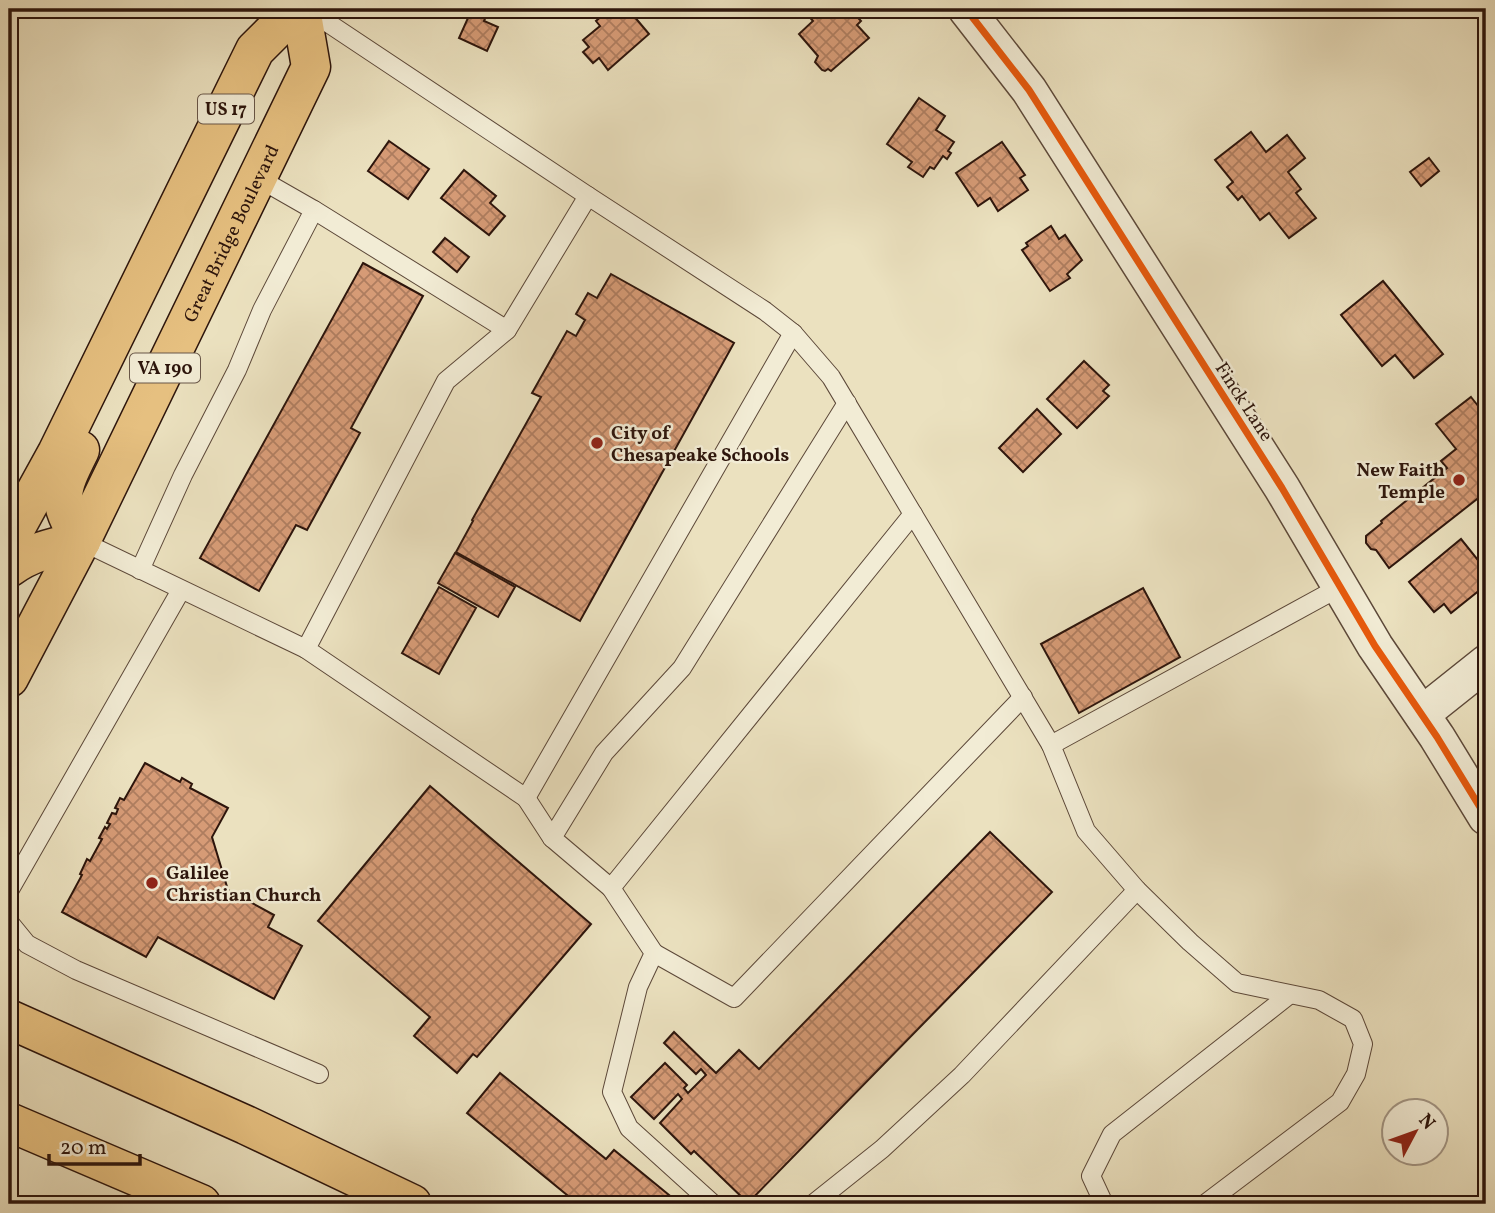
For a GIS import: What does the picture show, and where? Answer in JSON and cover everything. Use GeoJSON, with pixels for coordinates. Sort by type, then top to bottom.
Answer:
{"type":"FeatureCollection","features":[{"type":"Feature","properties":{"kind":"main road","name":"Great Bridge Boulevard"},"geometry":{"type":"LineString","coordinates":[[9,678],[81,541],[311,67],[299,9]]}},
{"type":"Feature","properties":{"kind":"main road","name":"Great Bridge Boulevard"},"geometry":{"type":"LineString","coordinates":[[9,540],[57,453],[255,50],[299,9]]}},
{"type":"Feature","properties":{"kind":"main road"},"geometry":{"type":"LineString","coordinates":[[171,221],[204,204],[254,186]]}},
{"type":"Feature","properties":{"kind":"main road"},"geometry":{"type":"LineString","coordinates":[[9,568],[22,559],[53,547],[81,541],[66,516],[63,485],[124,363],[129,307]]}},
{"type":"Feature","properties":{"kind":"main road"},"geometry":{"type":"LineString","coordinates":[[9,481],[42,450],[82,403]]}},
{"type":"Feature","properties":{"kind":"main road"},"geometry":{"type":"LineString","coordinates":[[9,1019],[246,1125],[412,1204]]}},
{"type":"Feature","properties":{"kind":"main road"},"geometry":{"type":"LineString","coordinates":[[9,1122],[201,1204]]}},
{"type":"Feature","properties":{"kind":"street","name":"Finck Lane"},"geometry":{"type":"LineString","coordinates":[[966,9],[1029,90],[1282,488],[1376,646],[1486,817]]}},
{"type":"Feature","properties":{"kind":"street"},"geometry":{"type":"LineString","coordinates":[[1422,714],[1486,663]]}},
{"type":"Feature","properties":{"kind":"lane"},"geometry":{"type":"LineString","coordinates":[[307,9],[793,332],[831,377],[1023,697],[1051,745],[1086,831],[1137,890],[1237,983],[1319,1000],[1353,1019],[1363,1044],[1356,1074],[1340,1102],[1205,1204]]}},
{"type":"Feature","properties":{"kind":"lane"},"geometry":{"type":"LineString","coordinates":[[254,186],[314,210],[507,330]]}},
{"type":"Feature","properties":{"kind":"lane"},"geometry":{"type":"LineString","coordinates":[[306,649],[446,381],[507,330],[588,196]]}},
{"type":"Feature","properties":{"kind":"lane"},"geometry":{"type":"LineString","coordinates":[[140,570],[183,475],[237,370],[262,310],[314,210]]}},
{"type":"Feature","properties":{"kind":"lane"},"geometry":{"type":"LineString","coordinates":[[526,798],[793,332]]}},
{"type":"Feature","properties":{"kind":"lane"},"geometry":{"type":"LineString","coordinates":[[552,838],[604,753],[682,668],[846,403]]}},
{"type":"Feature","properties":{"kind":"lane"},"geometry":{"type":"LineString","coordinates":[[611,888],[913,514]]}},
{"type":"Feature","properties":{"kind":"lane"},"geometry":{"type":"LineString","coordinates":[[81,541],[306,649],[526,798],[552,838],[611,888],[654,954],[734,998],[1023,697]]}},
{"type":"Feature","properties":{"kind":"lane"},"geometry":{"type":"LineString","coordinates":[[1051,745],[1340,587]]}},
{"type":"Feature","properties":{"kind":"lane"},"geometry":{"type":"LineString","coordinates":[[9,891],[181,590]]}},
{"type":"Feature","properties":{"kind":"lane"},"geometry":{"type":"LineString","coordinates":[[813,1204],[882,1149],[962,1075],[1137,890]]}},
{"type":"Feature","properties":{"kind":"lane"},"geometry":{"type":"LineString","coordinates":[[9,922],[27,944],[76,970],[319,1074]]}},
{"type":"Feature","properties":{"kind":"lane"},"geometry":{"type":"LineString","coordinates":[[654,954],[638,987],[612,1092],[629,1128],[713,1204]]}},
{"type":"Feature","properties":{"kind":"lane"},"geometry":{"type":"LineString","coordinates":[[1104,1204],[1091,1175],[1112,1133],[1289,995]]}},
{"type":"Feature","properties":{"kind":"building"},"geometry":{"type":"Polygon","coordinates":[[[472,9],[489,9],[484,21],[498,27],[487,51],[459,38],[472,9]]]}},
{"type":"Feature","properties":{"kind":"building"},"geometry":{"type":"Polygon","coordinates":[[[610,9],[614,13],[620,9],[628,9],[649,34],[608,70],[599,58],[593,63],[583,52],[589,47],[583,40],[600,26],[596,21],[610,9]]]}},
{"type":"Feature","properties":{"kind":"building"},"geometry":{"type":"Polygon","coordinates":[[[813,9],[850,9],[861,21],[857,25],[869,38],[831,71],[822,70],[815,62],[818,56],[799,34],[813,21],[807,14],[813,9]]]}},
{"type":"Feature","properties":{"kind":"building"},"geometry":{"type":"Polygon","coordinates":[[[919,98],[945,116],[936,130],[954,142],[948,151],[951,153],[947,159],[943,156],[934,169],[930,167],[923,177],[908,167],[912,162],[887,144],[919,98]]]}},
{"type":"Feature","properties":{"kind":"building"},"geometry":{"type":"Polygon","coordinates":[[[1251,132],[1266,152],[1287,135],[1305,158],[1288,172],[1301,189],[1296,193],[1316,218],[1289,238],[1269,213],[1260,220],[1242,196],[1238,200],[1227,187],[1233,182],[1215,160],[1251,132]]]}},
{"type":"Feature","properties":{"kind":"building"},"geometry":{"type":"Polygon","coordinates":[[[389,141],[429,169],[408,199],[368,171],[389,141]]]}},
{"type":"Feature","properties":{"kind":"building"},"geometry":{"type":"Polygon","coordinates":[[[1002,142],[1025,175],[1020,178],[1028,190],[998,211],[990,198],[978,206],[956,173],[1002,142]]]}},
{"type":"Feature","properties":{"kind":"building"},"geometry":{"type":"Polygon","coordinates":[[[1429,158],[1439,171],[1421,186],[1410,172],[1429,158]]]}},
{"type":"Feature","properties":{"kind":"building"},"geometry":{"type":"Polygon","coordinates":[[[464,170],[496,196],[490,203],[505,216],[489,235],[441,198],[464,170]]]}},
{"type":"Feature","properties":{"kind":"building"},"geometry":{"type":"Polygon","coordinates":[[[1051,226],[1059,239],[1065,235],[1082,260],[1067,274],[1070,278],[1050,291],[1022,250],[1028,246],[1026,243],[1051,226]]]}},
{"type":"Feature","properties":{"kind":"building"},"geometry":{"type":"Polygon","coordinates":[[[445,238],[469,257],[457,272],[433,252],[445,238]]]}},
{"type":"Feature","properties":{"kind":"building"},"geometry":{"type":"Polygon","coordinates":[[[363,263],[423,296],[351,428],[360,433],[307,530],[296,525],[259,591],[200,558],[363,263]]]}},
{"type":"Feature","properties":{"kind":"building","name":"City of Chesapeake Schools"},"geometry":{"type":"Polygon","coordinates":[[[611,274],[734,343],[580,621],[456,552],[541,397],[532,393],[567,331],[576,336],[585,320],[576,314],[588,293],[597,298],[611,274]]]}},
{"type":"Feature","properties":{"kind":"building"},"geometry":{"type":"Polygon","coordinates":[[[1383,281],[1443,354],[1414,378],[1395,355],[1382,366],[1341,315],[1383,281]]]}},
{"type":"Feature","properties":{"kind":"building"},"geometry":{"type":"Polygon","coordinates":[[[1084,361],[1109,385],[1103,391],[1109,396],[1077,428],[1047,399],[1084,361]]]}},
{"type":"Feature","properties":{"kind":"building","name":"New Faith Temple"},"geometry":{"type":"Polygon","coordinates":[[[1471,397],[1486,416],[1486,492],[1389,568],[1376,550],[1366,543],[1366,536],[1447,468],[1441,461],[1456,449],[1436,424],[1471,397]]]}},
{"type":"Feature","properties":{"kind":"building"},"geometry":{"type":"Polygon","coordinates":[[[1037,409],[1061,434],[1023,472],[999,448],[1037,409]]]}},
{"type":"Feature","properties":{"kind":"building"},"geometry":{"type":"Polygon","coordinates":[[[1461,539],[1486,570],[1486,585],[1451,613],[1444,604],[1434,612],[1409,582],[1461,539]]]}},
{"type":"Feature","properties":{"kind":"building"},"geometry":{"type":"Polygon","coordinates":[[[455,553],[515,587],[498,617],[438,583],[455,553]]]}},
{"type":"Feature","properties":{"kind":"building"},"geometry":{"type":"Polygon","coordinates":[[[439,587],[476,608],[439,674],[402,653],[439,587]]]}},
{"type":"Feature","properties":{"kind":"building"},"geometry":{"type":"Polygon","coordinates":[[[1143,588],[1180,657],[1079,713],[1041,644],[1143,588]]]}},
{"type":"Feature","properties":{"kind":"building","name":"Galilee Christian Church"},"geometry":{"type":"Polygon","coordinates":[[[145,763],[180,782],[182,778],[192,784],[190,788],[228,808],[212,837],[228,890],[274,915],[268,927],[302,946],[274,999],[158,937],[146,957],[62,912],[82,875],[80,874],[87,859],[90,861],[102,839],[99,838],[110,824],[107,823],[112,813],[116,814],[118,809],[115,808],[120,798],[124,800],[145,763]]]}},
{"type":"Feature","properties":{"kind":"building"},"geometry":{"type":"Polygon","coordinates":[[[430,786],[591,924],[477,1057],[473,1054],[457,1073],[414,1036],[430,1017],[318,921],[430,786]]]}},
{"type":"Feature","properties":{"kind":"building"},"geometry":{"type":"Polygon","coordinates":[[[990,832],[1052,892],[748,1203],[694,1151],[691,1154],[660,1123],[682,1099],[678,1094],[654,1119],[631,1097],[665,1063],[687,1085],[684,1088],[688,1093],[706,1075],[701,1069],[696,1074],[664,1043],[674,1032],[716,1073],[739,1050],[759,1069],[990,832]]]}},
{"type":"Feature","properties":{"kind":"building"},"geometry":{"type":"Polygon","coordinates":[[[500,1073],[606,1159],[614,1150],[680,1204],[578,1204],[467,1113],[500,1073]]]}},
{"type":"Feature","properties":{"kind":"cycle path"},"geometry":{"type":"LineString","coordinates":[[966,9],[1029,90],[1282,488],[1375,646],[1437,737],[1486,817]]}},
{"type":"Feature","properties":{"kind":"place","name":"City of Chesapeake Schools"},"geometry":{"type":"Point","coordinates":[597,443]}},
{"type":"Feature","properties":{"kind":"place","name":"New Faith Temple"},"geometry":{"type":"Point","coordinates":[1459,480]}},
{"type":"Feature","properties":{"kind":"place","name":"Galilee Christian Church"},"geometry":{"type":"Point","coordinates":[152,883]}}]}
